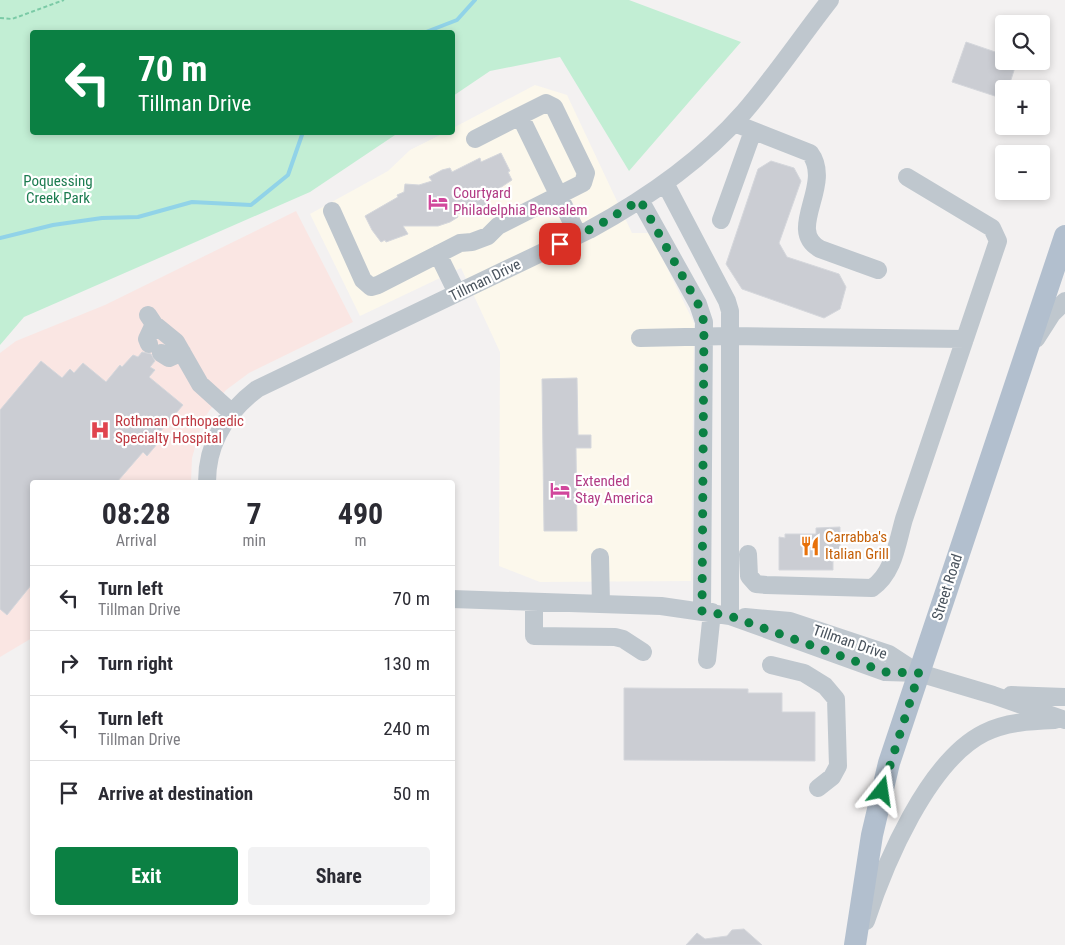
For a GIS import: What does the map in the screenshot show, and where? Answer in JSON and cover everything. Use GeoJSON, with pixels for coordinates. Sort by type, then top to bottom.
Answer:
{"type":"FeatureCollection","features":[{"type":"Feature","properties":{"kind":"main road","name":"Street Road"},"geometry":{"type":"LineString","coordinates":[[855,945],[861,895],[878,805],[919,673],[1025,356],[1063,259],[1065,236]]}},
{"type":"Feature","properties":{"kind":"street","name":"Tillman Drive"},"geometry":{"type":"LineString","coordinates":[[207,480],[210,455],[217,434],[231,412],[246,397],[268,383],[578,235],[640,200],[665,183],[734,123],[774,76],[830,0]]}},
{"type":"Feature","properties":{"kind":"street"},"geometry":{"type":"LineString","coordinates":[[332,211],[363,280],[371,286],[378,285],[460,243],[479,240],[498,226],[583,183],[586,173],[554,107],[546,103],[475,139]]}},
{"type":"Feature","properties":{"kind":"street"},"geometry":{"type":"LineString","coordinates":[[520,116],[578,235]]}},
{"type":"Feature","properties":{"kind":"street"},"geometry":{"type":"LineString","coordinates":[[734,123],[804,149],[814,158],[819,179],[806,226],[816,247],[878,270]]}},
{"type":"Feature","properties":{"kind":"street"},"geometry":{"type":"LineString","coordinates":[[721,220],[753,131]]}},
{"type":"Feature","properties":{"kind":"street"},"geometry":{"type":"LineString","coordinates":[[738,554],[749,576],[756,584],[872,588],[882,581],[892,563],[904,519],[998,241],[997,234],[992,228],[907,177]]}},
{"type":"Feature","properties":{"kind":"street"},"geometry":{"type":"LineString","coordinates":[[665,183],[727,301],[730,311],[738,554],[730,616]]}},
{"type":"Feature","properties":{"kind":"street"},"geometry":{"type":"LineString","coordinates":[[640,200],[702,312],[706,337],[702,554],[707,612],[707,660]]}},
{"type":"Feature","properties":{"kind":"street"},"geometry":{"type":"LineString","coordinates":[[671,255],[695,241]]}},
{"type":"Feature","properties":{"kind":"street"},"geometry":{"type":"LineString","coordinates":[[438,254],[457,293]]}},
{"type":"Feature","properties":{"kind":"street"},"geometry":{"type":"LineString","coordinates":[[1025,356],[1052,314],[1065,301]]}},
{"type":"Feature","properties":{"kind":"street"},"geometry":{"type":"LineString","coordinates":[[182,352],[168,358],[155,349],[147,339],[151,320],[176,342],[182,352],[200,384],[231,412]]}},
{"type":"Feature","properties":{"kind":"street"},"geometry":{"type":"LineString","coordinates":[[640,338],[730,336],[965,339]]}},
{"type":"Feature","properties":{"kind":"street"},"geometry":{"type":"LineString","coordinates":[[702,554],[738,554]]}},
{"type":"Feature","properties":{"kind":"street"},"geometry":{"type":"LineString","coordinates":[[600,557],[601,604]]}},
{"type":"Feature","properties":{"kind":"street","name":"Tillman Drive"},"geometry":{"type":"LineString","coordinates":[[455,599],[601,604],[707,612],[790,621],[889,654],[919,673],[993,694]]}},
{"type":"Feature","properties":{"kind":"street"},"geometry":{"type":"LineString","coordinates":[[534,602],[534,636],[615,637],[644,652]]}},
{"type":"Feature","properties":{"kind":"street"},"geometry":{"type":"LineString","coordinates":[[771,665],[804,673],[825,686],[836,698],[838,766],[832,777],[818,788]]}},
{"type":"Feature","properties":{"kind":"street"},"geometry":{"type":"LineString","coordinates":[[993,694],[1065,697]]}},
{"type":"Feature","properties":{"kind":"street"},"geometry":{"type":"LineString","coordinates":[[993,694],[1065,720]]}},
{"type":"Feature","properties":{"kind":"street"},"geometry":{"type":"LineString","coordinates":[[859,945],[874,897],[894,852],[938,773],[951,758],[972,740],[999,727],[1025,722],[1065,720]]}},
{"type":"Feature","properties":{"kind":"path"},"geometry":{"type":"LineString","coordinates":[[0,18],[12,19],[64,0]]}},
{"type":"Feature","properties":{"kind":"shaded area"},"geometry":{"type":"Polygon","coordinates":[[[535,85],[567,95],[632,233],[650,233],[694,323],[691,581],[540,582],[499,566],[500,352],[461,268],[360,316],[310,214],[388,171],[410,150],[440,135],[455,135],[455,127],[535,85]]]}},
{"type":"Feature","properties":{"kind":"shaded area","name":"Rothman Orthopaedic Specialty Hospital"},"geometry":{"type":"Polygon","coordinates":[[[296,211],[353,322],[249,373],[226,390],[202,423],[192,458],[191,480],[30,480],[30,639],[0,657],[0,353],[16,341],[105,305],[296,211]]]}},
{"type":"Feature","properties":{"kind":"green space","name":"Poquessing Creek Park"},"geometry":{"type":"Polygon","coordinates":[[[0,0],[629,0],[741,42],[629,171],[560,57],[490,71],[455,95],[455,30],[30,30],[30,135],[395,135],[310,192],[24,317],[0,345],[0,0]]]}},
{"type":"Feature","properties":{"kind":"building"},"geometry":{"type":"Polygon","coordinates":[[[966,42],[995,52],[995,70],[1014,70],[1011,80],[995,80],[995,96],[952,82],[966,42]]]}},
{"type":"Feature","properties":{"kind":"building","name":"Courtyard Philadelphia Bensalem"},"geometry":{"type":"Polygon","coordinates":[[[501,153],[510,171],[508,172],[512,180],[488,196],[489,208],[471,209],[457,214],[458,217],[438,226],[403,226],[408,234],[386,242],[385,240],[381,242],[372,230],[365,216],[398,197],[397,195],[404,192],[405,184],[419,185],[432,181],[429,177],[442,170],[450,168],[452,172],[480,158],[481,162],[501,153]]]}},
{"type":"Feature","properties":{"kind":"building"},"geometry":{"type":"Polygon","coordinates":[[[771,161],[794,168],[801,181],[779,243],[787,257],[839,274],[846,287],[840,309],[824,318],[742,289],[726,264],[758,169],[771,161]]]}},
{"type":"Feature","properties":{"kind":"building"},"geometry":{"type":"Polygon","coordinates":[[[142,352],[151,354],[155,361],[150,367],[155,370],[149,377],[183,405],[154,439],[158,443],[147,456],[143,452],[119,480],[30,480],[30,586],[7,615],[0,609],[0,410],[41,361],[62,378],[70,369],[74,373],[83,363],[106,382],[120,365],[122,367],[133,355],[138,357],[142,352]]]}},
{"type":"Feature","properties":{"kind":"building","name":"Extended Stay America"},"geometry":{"type":"Polygon","coordinates":[[[577,378],[578,435],[591,435],[591,448],[576,448],[577,531],[544,531],[542,379],[577,378]]]}},
{"type":"Feature","properties":{"kind":"building","name":"Carrabba's Italian Grill"},"geometry":{"type":"Polygon","coordinates":[[[840,527],[840,555],[833,555],[833,570],[779,570],[779,537],[785,538],[785,534],[816,534],[816,528],[840,527]]]}},
{"type":"Feature","properties":{"kind":"building"},"geometry":{"type":"Polygon","coordinates":[[[624,688],[748,689],[748,693],[782,693],[782,712],[815,712],[815,761],[624,760],[624,688]]]}},
{"type":"Feature","properties":{"kind":"building"},"geometry":{"type":"Polygon","coordinates":[[[744,929],[762,945],[686,945],[697,933],[705,939],[727,936],[732,930],[744,929]]]}},
{"type":"Feature","properties":{"kind":"waterway"},"geometry":{"type":"LineString","coordinates":[[431,30],[457,20],[475,0]]}},
{"type":"Feature","properties":{"kind":"waterway"},"geometry":{"type":"LineString","coordinates":[[0,238],[53,225],[102,218],[138,217],[192,202],[251,205],[288,175],[302,135]]}},
{"type":"Feature","properties":{"kind":"place","name":"Courtyard Philadelphia Bensalem"},"geometry":{"type":"Point","coordinates":[438,202]}},
{"type":"Feature","properties":{"kind":"place","name":"Rothman Orthopaedic Specialty Hospital"},"geometry":{"type":"Point","coordinates":[100,430]}},
{"type":"Feature","properties":{"kind":"place","name":"Extended Stay America"},"geometry":{"type":"Point","coordinates":[560,490]}},
{"type":"Feature","properties":{"kind":"place","name":"Carrabba's Italian Grill"},"geometry":{"type":"Point","coordinates":[810,546]}},
{"type":"Feature","properties":{"kind":"route"},"geometry":{"type":"LineString","coordinates":[[560,244],[590,230],[640,200],[702,312],[706,337],[702,611],[730,616],[839,657],[885,672],[919,673],[882,791]]}}]}
